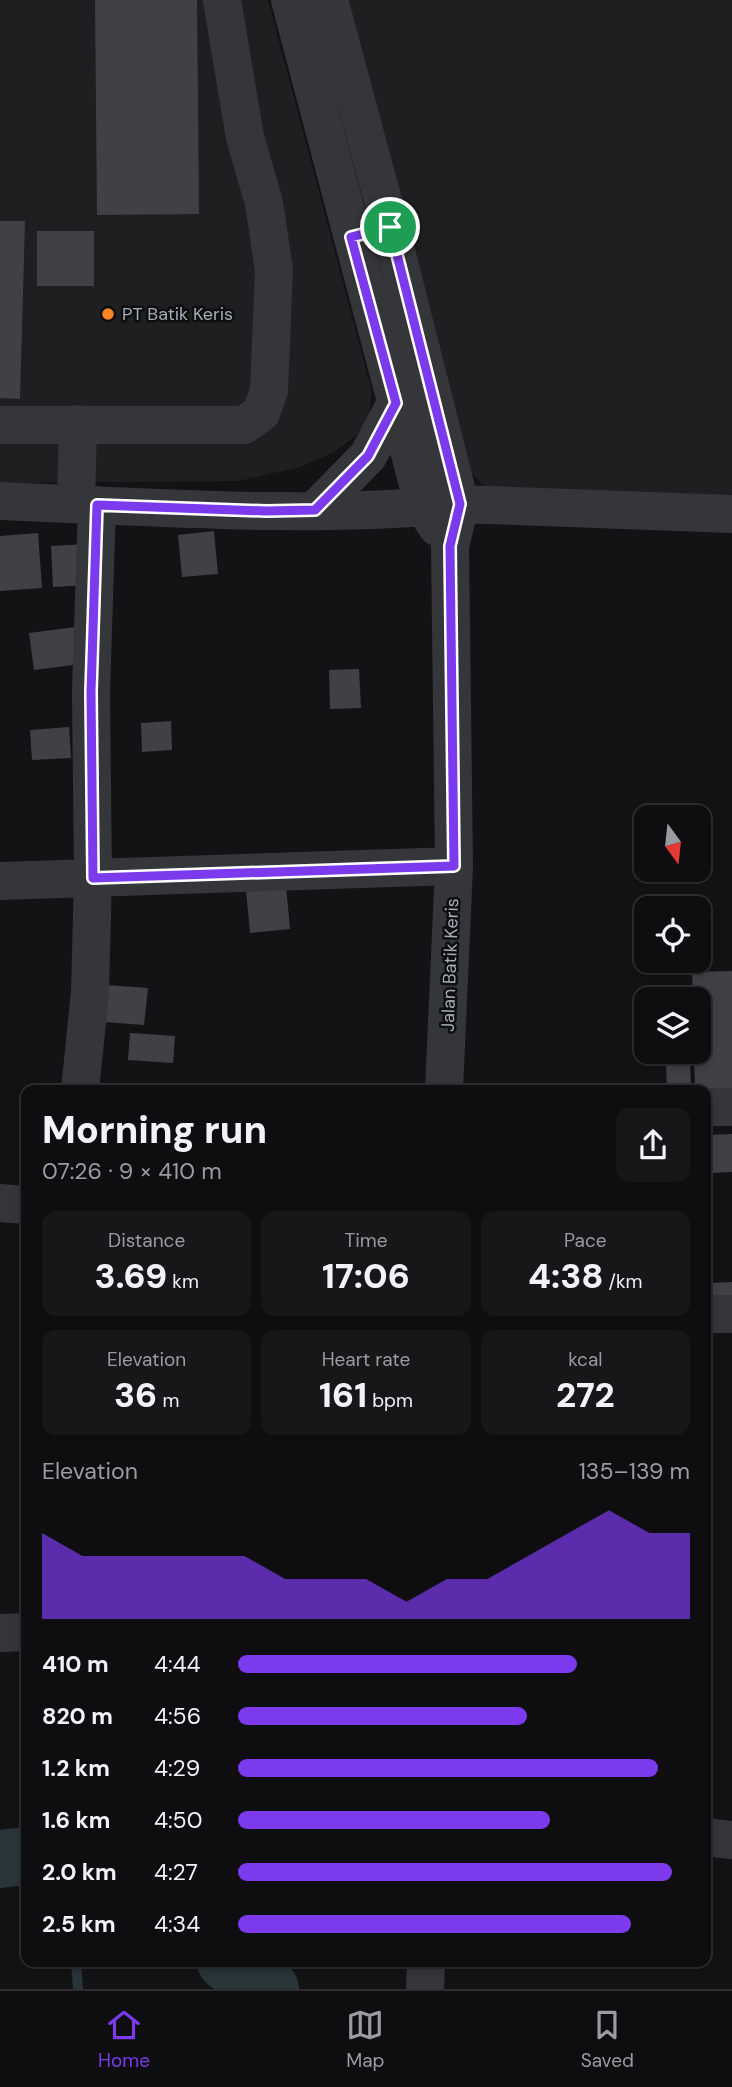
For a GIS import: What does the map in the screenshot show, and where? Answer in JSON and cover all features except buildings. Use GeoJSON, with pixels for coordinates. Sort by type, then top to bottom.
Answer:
{"type":"FeatureCollection","features":[{"type":"Feature","properties":{"kind":"street"},"geometry":{"type":"LineString","coordinates":[[0,425],[244,425],[261,413],[269,391],[274,270],[264,203],[245,137],[222,0]]}},
{"type":"Feature","properties":{"kind":"street"},"geometry":{"type":"LineString","coordinates":[[290,0],[396,403],[442,505]]}},
{"type":"Feature","properties":{"kind":"street"},"geometry":{"type":"LineString","coordinates":[[329,0],[390,227],[442,505]]}},
{"type":"Feature","properties":{"kind":"street"},"geometry":{"type":"LineString","coordinates":[[303,51],[340,43]]}},
{"type":"Feature","properties":{"kind":"street"},"geometry":{"type":"LineString","coordinates":[[351,237],[390,227]]}},
{"type":"Feature","properties":{"kind":"street"},"geometry":{"type":"LineString","coordinates":[[315,510],[368,456],[396,403]]}},
{"type":"Feature","properties":{"kind":"street"},"geometry":{"type":"LineString","coordinates":[[78,424],[86,505],[93,878],[90,992],[81,1085]]}},
{"type":"Feature","properties":{"kind":"street"},"geometry":{"type":"LineString","coordinates":[[0,501],[266,511],[442,505],[732,514]]}},
{"type":"Feature","properties":{"kind":"street","name":"Jalan Batik Keris"},"geometry":{"type":"LineString","coordinates":[[442,505],[450,546],[454,866],[444,1085]]}},
{"type":"Feature","properties":{"kind":"street"},"geometry":{"type":"LineString","coordinates":[[0,881],[454,866]]}},
{"type":"Feature","properties":{"kind":"street"},"geometry":{"type":"LineString","coordinates":[[711,1107],[732,1107]]}},
{"type":"Feature","properties":{"kind":"street"},"geometry":{"type":"LineString","coordinates":[[0,1203],[21,1205]]}},
{"type":"Feature","properties":{"kind":"street"},"geometry":{"type":"LineString","coordinates":[[711,1314],[732,1314]]}},
{"type":"Feature","properties":{"kind":"street"},"geometry":{"type":"LineString","coordinates":[[0,1633],[21,1632]]}},
{"type":"Feature","properties":{"kind":"street"},"geometry":{"type":"LineString","coordinates":[[711,1838],[732,1840]]}},
{"type":"Feature","properties":{"kind":"street"},"geometry":{"type":"LineString","coordinates":[[425,1989],[426,1967]]}},
{"type":"Feature","properties":{"kind":"shaded area"},"geometry":{"type":"Polygon","coordinates":[[[0,0],[268,0],[372,392],[369,416],[357,435],[334,452],[300,467],[238,481],[0,483],[0,0]]]}},
{"type":"Feature","properties":{"kind":"shaded area"},"geometry":{"type":"Polygon","coordinates":[[[346,0],[732,0],[732,496],[493,493],[465,468],[346,0]]]}},
{"type":"Feature","properties":{"kind":"waterway"},"geometry":{"type":"LineString","coordinates":[[0,1859],[21,1857]]}},
{"type":"Feature","properties":{"kind":"waterway"},"geometry":{"type":"LineString","coordinates":[[76,1967],[78,1989]]}},
{"type":"Feature","properties":{"kind":"waterway"},"geometry":{"type":"LineString","coordinates":[[234,1967],[270,1989]]}},
{"type":"Feature","properties":{"kind":"place","name":"PT Batik Keris"},"geometry":{"type":"Point","coordinates":[108,314]}},
{"type":"Feature","properties":{"kind":"route"},"geometry":{"type":"LineString","coordinates":[[390,227],[460,504],[450,546],[454,866],[93,878],[91,692],[97,505],[266,511],[315,510],[368,456],[396,403],[351,237],[390,227]]}}]}
